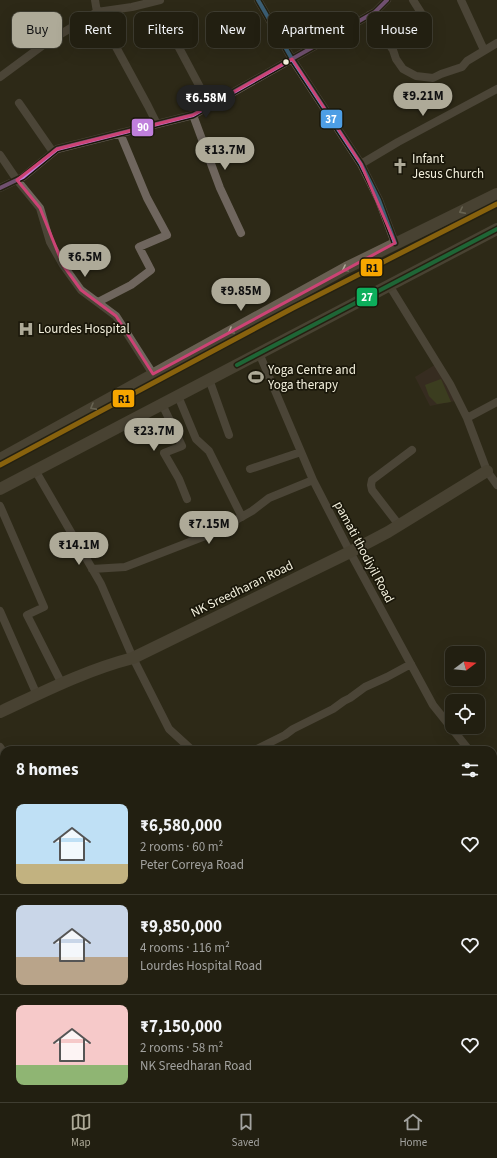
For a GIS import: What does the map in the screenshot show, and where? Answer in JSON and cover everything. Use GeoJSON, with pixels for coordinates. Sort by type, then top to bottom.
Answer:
{"type":"FeatureCollection","features":[{"type":"Feature","properties":{"kind":"street"},"geometry":{"type":"LineString","coordinates":[[95,0],[97,12],[132,7],[160,0]]}},
{"type":"Feature","properties":{"kind":"street"},"geometry":{"type":"LineString","coordinates":[[258,0],[292,59],[361,164],[379,200],[395,243]]}},
{"type":"Feature","properties":{"kind":"street"},"geometry":{"type":"LineString","coordinates":[[375,12],[387,0]]}},
{"type":"Feature","properties":{"kind":"street"},"geometry":{"type":"LineString","coordinates":[[413,0],[421,12]]}},
{"type":"Feature","properties":{"kind":"street"},"geometry":{"type":"LineString","coordinates":[[461,0],[484,50]]}},
{"type":"Feature","properties":{"kind":"street"},"geometry":{"type":"LineString","coordinates":[[0,188],[24,177],[57,149],[193,115],[367,16]]}},
{"type":"Feature","properties":{"kind":"street"},"geometry":{"type":"LineString","coordinates":[[0,77],[46,43],[70,28]]}},
{"type":"Feature","properties":{"kind":"street"},"geometry":{"type":"LineString","coordinates":[[392,48],[396,59],[403,69],[416,76],[432,78],[462,66],[467,61],[497,43]]}},
{"type":"Feature","properties":{"kind":"street"},"geometry":{"type":"LineString","coordinates":[[117,48],[157,124]]}},
{"type":"Feature","properties":{"kind":"street"},"geometry":{"type":"LineString","coordinates":[[179,48],[210,106]]}},
{"type":"Feature","properties":{"kind":"street"},"geometry":{"type":"LineString","coordinates":[[361,164],[497,88]]}},
{"type":"Feature","properties":{"kind":"street"},"geometry":{"type":"LineString","coordinates":[[19,103],[53,152]]}},
{"type":"Feature","properties":{"kind":"street"},"geometry":{"type":"LineString","coordinates":[[193,115],[220,188],[241,233]]}},
{"type":"Feature","properties":{"kind":"street"},"geometry":{"type":"LineString","coordinates":[[98,302],[130,285],[151,270],[139,247],[167,235],[147,198],[120,133]]}},
{"type":"Feature","properties":{"kind":"street"},"geometry":{"type":"LineString","coordinates":[[0,155],[17,180],[40,208],[50,242],[63,265],[81,290],[116,316],[153,374]]}},
{"type":"Feature","properties":{"kind":"street"},"geometry":{"type":"LineString","coordinates":[[0,459],[346,268],[497,194]]}},
{"type":"Feature","properties":{"kind":"street"},"geometry":{"type":"LineString","coordinates":[[0,488],[497,229]]}},
{"type":"Feature","properties":{"kind":"street"},"geometry":{"type":"LineString","coordinates":[[389,285],[450,384],[467,418],[487,471],[497,486]]}},
{"type":"Feature","properties":{"kind":"street","name":"pamati thodiyil Road"},"geometry":{"type":"LineString","coordinates":[[259,353],[313,480],[350,552],[433,705],[464,746]]}},
{"type":"Feature","properties":{"kind":"street"},"geometry":{"type":"LineString","coordinates":[[210,379],[228,435]]}},
{"type":"Feature","properties":{"kind":"street"},"geometry":{"type":"LineString","coordinates":[[178,396],[196,439],[209,451],[242,517]]}},
{"type":"Feature","properties":{"kind":"street"},"geometry":{"type":"LineString","coordinates":[[467,418],[497,402]]}},
{"type":"Feature","properties":{"kind":"street"},"geometry":{"type":"LineString","coordinates":[[162,404],[182,446],[164,453],[179,479],[186,499]]}},
{"type":"Feature","properties":{"kind":"street"},"geometry":{"type":"LineString","coordinates":[[399,526],[372,490],[371,485],[372,480],[412,450]]}},
{"type":"Feature","properties":{"kind":"street"},"geometry":{"type":"LineString","coordinates":[[250,469],[301,452]]}},
{"type":"Feature","properties":{"kind":"street"},"geometry":{"type":"LineString","coordinates":[[35,470],[101,584],[133,658],[168,729],[187,746]]}},
{"type":"Feature","properties":{"kind":"street","name":"NK Sreedharan Road"},"geometry":{"type":"LineString","coordinates":[[0,712],[62,684],[118,662],[133,658],[350,552],[399,526],[487,471]]}},
{"type":"Feature","properties":{"kind":"street"},"geometry":{"type":"LineString","coordinates":[[92,569],[124,567],[213,533],[252,511],[269,498],[313,480]]}},
{"type":"Feature","properties":{"kind":"street"},"geometry":{"type":"LineString","coordinates":[[0,506],[44,607],[27,615],[62,684]]}},
{"type":"Feature","properties":{"kind":"street"},"geometry":{"type":"LineString","coordinates":[[0,611],[37,695]]}},
{"type":"Feature","properties":{"kind":"street"},"geometry":{"type":"LineString","coordinates":[[263,746],[333,708],[365,687],[388,677],[411,664]]}},
{"type":"Feature","properties":{"kind":"highlighted area"},"geometry":{"type":"Polygon","coordinates":[[[292,59],[361,164],[395,243],[153,374],[116,316],[81,290],[63,265],[40,208],[17,180],[57,149],[193,115],[292,59]]]}},
{"type":"Feature","properties":{"kind":"shaded area"},"geometry":{"type":"Polygon","coordinates":[[[438,363],[455,401],[430,406],[415,377],[438,363]]]}},
{"type":"Feature","properties":{"kind":"green space"},"geometry":{"type":"Polygon","coordinates":[[[441,379],[451,402],[437,404],[429,396],[425,385],[441,379]]]}},
{"type":"Feature","properties":{"kind":"transit line","name":"37"},"geometry":{"type":"LineString","coordinates":[[258,0],[292,59],[361,164],[379,200],[395,243]]}},
{"type":"Feature","properties":{"kind":"transit line","name":"90"},"geometry":{"type":"LineString","coordinates":[[0,188],[23,177],[57,149],[193,115],[375,12],[387,0]]}},
{"type":"Feature","properties":{"kind":"transit line","name":"R1"},"geometry":{"type":"LineString","coordinates":[[0,465],[293,308],[497,204]]}},
{"type":"Feature","properties":{"kind":"transit line","name":"27"},"geometry":{"type":"LineString","coordinates":[[237,365],[497,229]]}},
{"type":"Feature","properties":{"kind":"place","name":"Infant Jesus Church"},"geometry":{"type":"Point","coordinates":[400,166]}},
{"type":"Feature","properties":{"kind":"place","name":"Lourdes Hospital"},"geometry":{"type":"Point","coordinates":[26,329]}},
{"type":"Feature","properties":{"kind":"place","name":"Yoga Centre and Yoga therapy"},"geometry":{"type":"Point","coordinates":[256,377]}}]}
